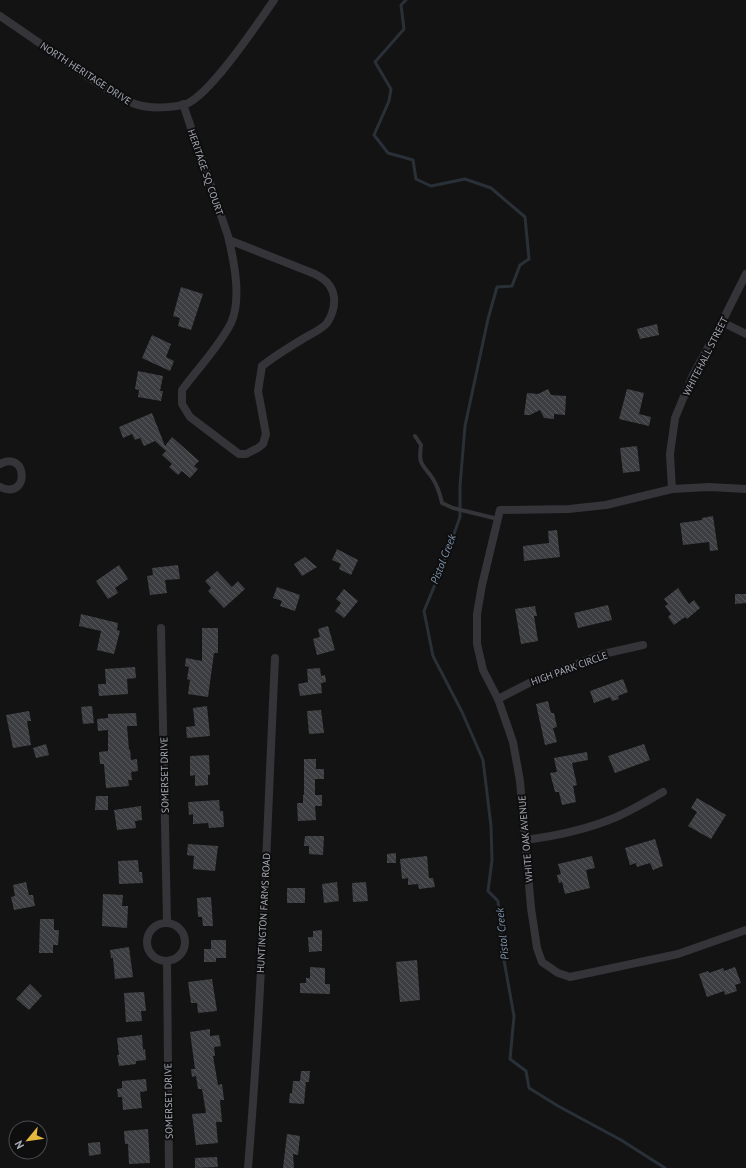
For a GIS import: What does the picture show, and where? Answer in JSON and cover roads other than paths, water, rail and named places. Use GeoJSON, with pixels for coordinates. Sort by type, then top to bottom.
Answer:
{"type":"FeatureCollection","features":[{"type":"Feature","properties":{"kind":"street","name":"NORTH HERITAGE DRIVE"},"geometry":{"type":"LineString","coordinates":[[0,16],[91,79],[136,105],[155,108],[187,104],[205,90],[228,63],[274,0]]}},
{"type":"Feature","properties":{"kind":"street","name":"HERITAGE SQ COURT"},"geometry":{"type":"LineString","coordinates":[[183,104],[235,262],[236,299],[231,322],[214,349],[182,390],[182,404],[190,417],[239,454],[246,454],[263,444],[266,434],[258,392],[262,366],[273,357],[326,324],[334,310],[335,305],[330,285],[325,279],[229,240]]}},
{"type":"Feature","properties":{"kind":"street","name":"WHITEHALL STREET"},"geometry":{"type":"LineString","coordinates":[[672,489],[670,454],[675,418],[692,377],[746,274]]}},
{"type":"Feature","properties":{"kind":"street"},"geometry":{"type":"LineString","coordinates":[[722,322],[746,334]]}},
{"type":"Feature","properties":{"kind":"street"},"geometry":{"type":"LineString","coordinates":[[0,464],[6,461],[17,464],[22,474],[22,479],[20,484],[10,490],[0,487]]}},
{"type":"Feature","properties":{"kind":"street"},"geometry":{"type":"LineString","coordinates":[[672,489],[709,487],[746,489]]}},
{"type":"Feature","properties":{"kind":"street","name":"WHITE OAK AVENUE"},"geometry":{"type":"LineString","coordinates":[[672,489],[606,505],[569,509],[500,510],[482,585],[477,614],[477,644],[483,670],[498,698],[513,742],[520,781],[537,948],[542,962],[558,973],[570,977],[678,954],[746,930]]}},
{"type":"Feature","properties":{"kind":"street","name":"SOMERSET DRIVE"},"geometry":{"type":"LineString","coordinates":[[161,628],[167,922]]}},
{"type":"Feature","properties":{"kind":"street","name":"HIGH PARK CIRCLE"},"geometry":{"type":"LineString","coordinates":[[498,698],[533,681],[603,654],[643,645]]}},
{"type":"Feature","properties":{"kind":"street","name":"HUNTINGTON FARMS ROAD"},"geometry":{"type":"LineString","coordinates":[[248,1168],[253,1116],[275,658]]}},
{"type":"Feature","properties":{"kind":"street"},"geometry":{"type":"LineString","coordinates":[[525,840],[561,835],[593,826],[616,818],[663,792]]}},
{"type":"Feature","properties":{"kind":"street"},"geometry":{"type":"LineString","coordinates":[[167,922],[176,925],[183,932],[186,942],[183,951],[176,959],[167,961],[157,959],[149,952],[146,942],[149,932],[157,924],[167,922]]}},
{"type":"Feature","properties":{"kind":"street","name":"SOMERSET DRIVE"},"geometry":{"type":"LineString","coordinates":[[167,961],[169,1168]]}},
{"type":"Feature","properties":{"kind":"lane"},"geometry":{"type":"LineString","coordinates":[[415,436],[421,445],[420,454],[422,466],[439,490],[442,502],[453,508],[498,519]]}},
{"type":"Feature","properties":{"kind":"waterway","name":"Pistol Creek"},"geometry":{"type":"LineString","coordinates":[[406,0],[401,5],[404,29],[375,62],[391,89],[389,101],[374,135],[388,153],[413,160],[416,179],[431,186],[465,179],[491,188],[525,217],[529,259],[520,265],[512,286],[497,287],[488,319],[465,426],[460,486],[460,517],[441,570],[424,611],[433,656],[462,712],[483,760],[491,826],[492,860],[488,891],[498,901],[502,949],[514,1016],[510,1059],[526,1071],[529,1088],[558,1106],[621,1140],[665,1168]]}}]}
